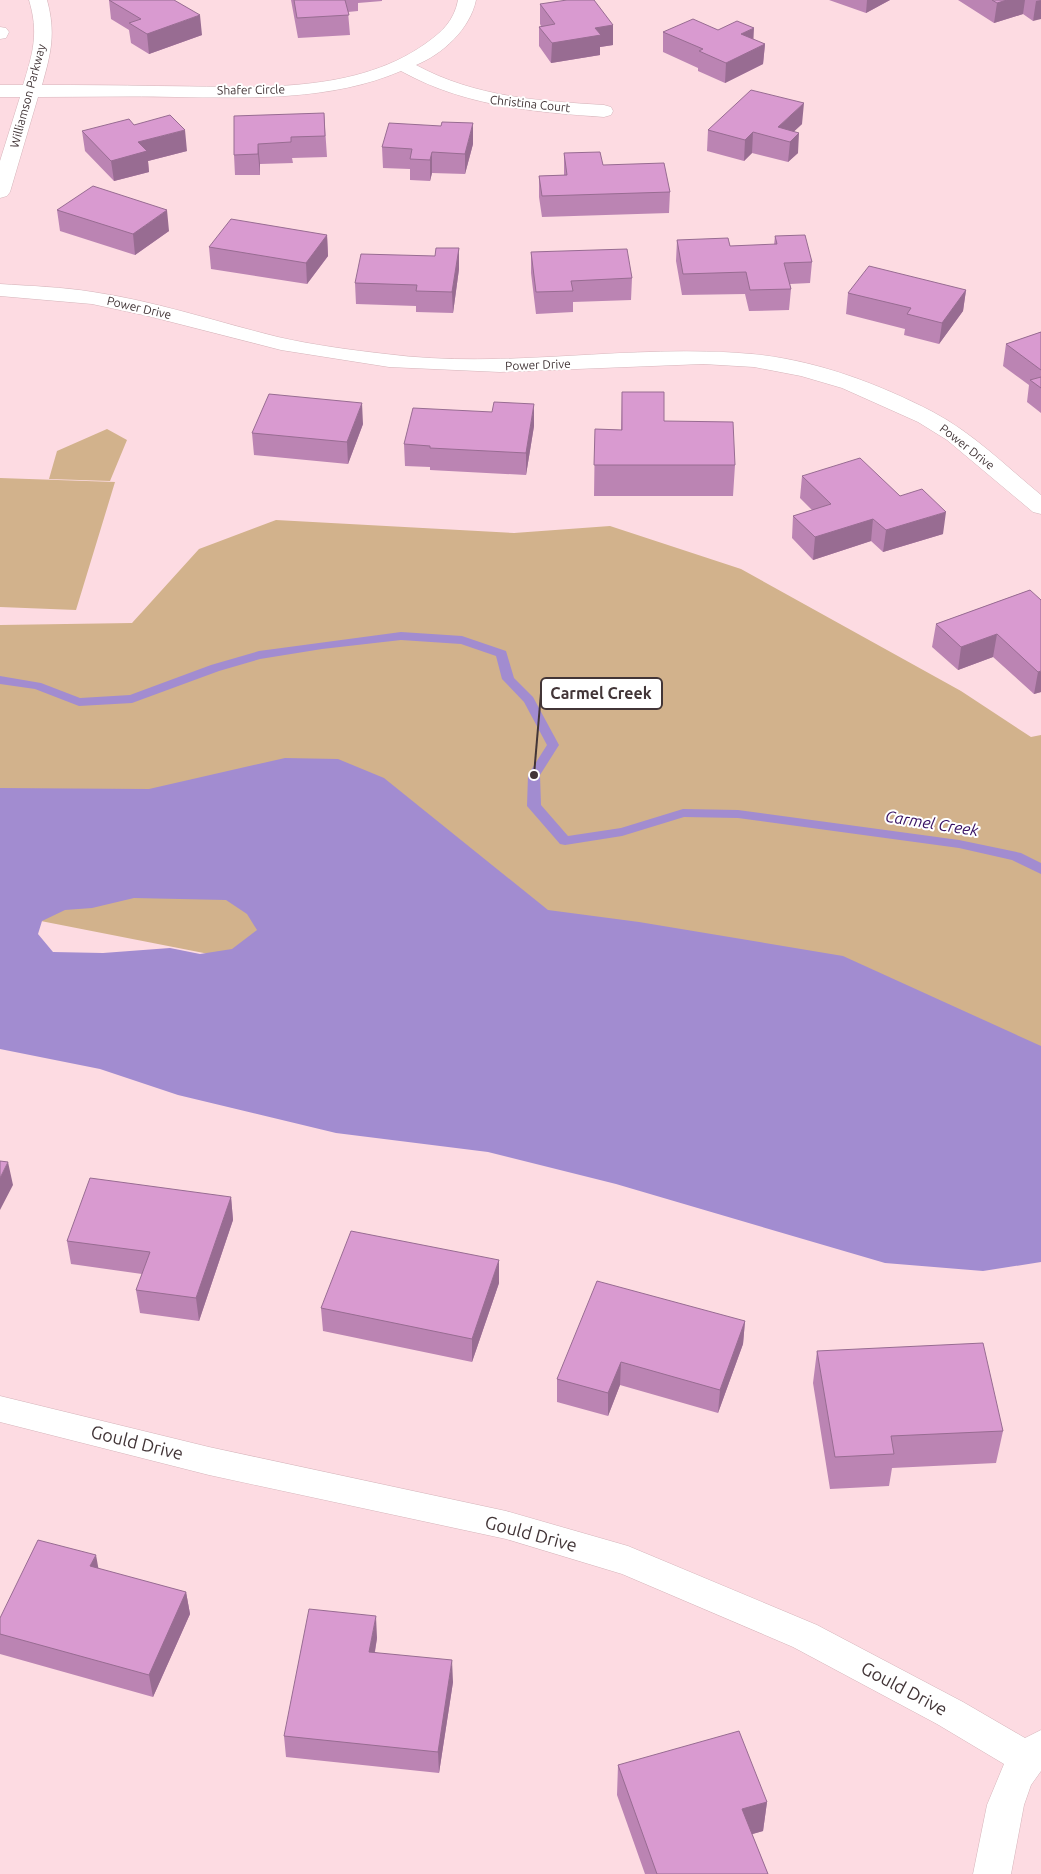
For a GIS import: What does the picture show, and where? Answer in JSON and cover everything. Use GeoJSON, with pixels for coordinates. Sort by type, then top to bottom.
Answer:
{"type":"FeatureCollection","features":[{"type":"Feature","properties":{"kind":"street","name":"Williamson Parkway"},"geometry":{"type":"LineString","coordinates":[[0,192],[43,51],[44,21],[38,0]]}},
{"type":"Feature","properties":{"kind":"street","name":"Shafer Circle"},"geometry":{"type":"LineString","coordinates":[[0,91],[237,92],[297,89],[340,83],[403,65],[436,46],[454,30],[466,10],[467,0]]}},
{"type":"Feature","properties":{"kind":"street","name":"Christina Court"},"geometry":{"type":"LineString","coordinates":[[403,65],[427,80],[486,99],[524,105],[604,111]]}},
{"type":"Feature","properties":{"kind":"street","name":"Power Drive"},"geometry":{"type":"LineString","coordinates":[[0,290],[92,298],[150,310],[281,344],[389,361],[450,366],[500,366],[703,358],[754,361],[804,370],[850,383],[926,417],[955,435],[1041,507]]}},
{"type":"Feature","properties":{"kind":"street","name":"Gould Drive"},"geometry":{"type":"LineString","coordinates":[[0,1409],[209,1461],[506,1526],[628,1561],[805,1636],[950,1713],[1034,1752]]}},
{"type":"Feature","properties":{"kind":"street"},"geometry":{"type":"LineString","coordinates":[[992,1874],[1010,1788],[1034,1752]]}},
{"type":"Feature","properties":{"kind":"shaded area"},"geometry":{"type":"Polygon","coordinates":[[[107,429],[127,440],[110,481],[49,479],[57,451],[107,429]]]}},
{"type":"Feature","properties":{"kind":"shaded area"},"geometry":{"type":"Polygon","coordinates":[[[0,478],[115,482],[76,610],[0,607],[0,478]]]}},
{"type":"Feature","properties":{"kind":"shaded area"},"geometry":{"type":"Polygon","coordinates":[[[276,520],[514,533],[610,526],[741,569],[961,691],[1031,737],[1041,735],[1041,1117],[0,913],[0,625],[132,623],[199,549],[276,520]]]}},
{"type":"Feature","properties":{"kind":"shaded area"},"geometry":{"type":"Polygon","coordinates":[[[285,758],[338,759],[384,778],[548,910],[639,922],[843,956],[1041,1046],[1041,1262],[983,1271],[885,1263],[616,1184],[488,1152],[336,1133],[178,1095],[100,1069],[0,1049],[0,788],[149,789],[285,758]],[[134,898],[92,908],[65,910],[42,921],[38,934],[53,952],[103,953],[170,948],[200,954],[232,949],[257,930],[247,914],[226,900],[134,898]]]}},
{"type":"Feature","properties":{"kind":"building"},"geometry":{"type":"Polygon","coordinates":[[[109,0],[174,0],[200,15],[147,34],[129,23],[141,19],[109,0]]]}},
{"type":"Feature","properties":{"kind":"building"},"geometry":{"type":"Polygon","coordinates":[[[294,0],[345,0],[349,15],[297,18],[294,0]]]}},
{"type":"Feature","properties":{"kind":"building"},"geometry":{"type":"Polygon","coordinates":[[[567,0],[594,0],[613,25],[595,28],[601,35],[552,43],[539,27],[555,24],[540,4],[567,0]]]}},
{"type":"Feature","properties":{"kind":"building"},"geometry":{"type":"Polygon","coordinates":[[[992,0],[1007,0],[997,3],[992,0]]]}},
{"type":"Feature","properties":{"kind":"building"},"geometry":{"type":"Polygon","coordinates":[[[693,19],[718,30],[737,21],[754,28],[741,34],[765,44],[726,63],[699,51],[703,49],[663,32],[693,19]]]}},
{"type":"Feature","properties":{"kind":"building"},"geometry":{"type":"Polygon","coordinates":[[[751,90],[804,103],[778,127],[799,133],[790,142],[753,132],[745,140],[708,130],[751,90]]]}},
{"type":"Feature","properties":{"kind":"building"},"geometry":{"type":"Polygon","coordinates":[[[324,113],[325,136],[291,137],[291,142],[258,144],[258,154],[234,155],[234,116],[324,113]]]}},
{"type":"Feature","properties":{"kind":"building"},"geometry":{"type":"Polygon","coordinates":[[[170,115],[185,130],[138,142],[147,151],[111,161],[82,131],[129,119],[134,125],[170,115]]]}},
{"type":"Feature","properties":{"kind":"building"},"geometry":{"type":"Polygon","coordinates":[[[442,122],[473,123],[465,154],[432,152],[430,160],[410,159],[412,149],[382,147],[389,123],[441,126],[442,122]]]}},
{"type":"Feature","properties":{"kind":"building"},"geometry":{"type":"Polygon","coordinates":[[[600,152],[603,165],[664,163],[670,192],[542,196],[539,176],[567,175],[564,153],[600,152]]]}},
{"type":"Feature","properties":{"kind":"building"},"geometry":{"type":"Polygon","coordinates":[[[93,186],[167,210],[133,234],[57,210],[93,186]]]}},
{"type":"Feature","properties":{"kind":"building"},"geometry":{"type":"Polygon","coordinates":[[[231,219],[327,235],[306,263],[209,247],[231,219]]]}},
{"type":"Feature","properties":{"kind":"building"},"geometry":{"type":"Polygon","coordinates":[[[805,235],[812,262],[784,263],[791,289],[750,290],[746,272],[683,274],[677,240],[728,238],[730,246],[777,244],[775,236],[805,235]]]}},
{"type":"Feature","properties":{"kind":"building"},"geometry":{"type":"Polygon","coordinates":[[[436,248],[459,248],[452,292],[416,291],[417,285],[355,283],[361,254],[435,256],[436,248]]]}},
{"type":"Feature","properties":{"kind":"building"},"geometry":{"type":"Polygon","coordinates":[[[627,249],[632,278],[571,281],[573,291],[536,292],[531,252],[627,249]]]}},
{"type":"Feature","properties":{"kind":"building"},"geometry":{"type":"Polygon","coordinates":[[[869,266],[966,290],[942,323],[907,314],[911,308],[848,293],[869,266]]]}},
{"type":"Feature","properties":{"kind":"building"},"geometry":{"type":"Polygon","coordinates":[[[1041,332],[1041,370],[1006,344],[1041,332]]]}},
{"type":"Feature","properties":{"kind":"building"},"geometry":{"type":"Polygon","coordinates":[[[1041,377],[1041,388],[1030,380],[1041,377]]]}},
{"type":"Feature","properties":{"kind":"building"},"geometry":{"type":"Polygon","coordinates":[[[622,392],[664,392],[664,421],[733,422],[735,465],[594,465],[595,429],[622,430],[622,392]]]}},
{"type":"Feature","properties":{"kind":"building"},"geometry":{"type":"Polygon","coordinates":[[[269,394],[362,403],[347,442],[252,433],[269,394]]]}},
{"type":"Feature","properties":{"kind":"building"},"geometry":{"type":"Polygon","coordinates":[[[494,402],[534,404],[526,453],[430,448],[430,446],[404,444],[413,408],[492,412],[494,402]]]}},
{"type":"Feature","properties":{"kind":"building"},"geometry":{"type":"Polygon","coordinates":[[[860,458],[900,496],[922,489],[946,512],[886,530],[873,519],[815,537],[793,516],[831,504],[802,476],[860,458]]]}},
{"type":"Feature","properties":{"kind":"building"},"geometry":{"type":"Polygon","coordinates":[[[1030,590],[1041,600],[1041,671],[1038,672],[997,634],[961,647],[936,624],[1030,590]]]}},
{"type":"Feature","properties":{"kind":"building"},"geometry":{"type":"Polygon","coordinates":[[[0,1161],[8,1162],[0,1178],[0,1161]]]}},
{"type":"Feature","properties":{"kind":"building"},"geometry":{"type":"Polygon","coordinates":[[[90,1178],[231,1197],[196,1298],[136,1290],[150,1252],[67,1241],[90,1178]]]}},
{"type":"Feature","properties":{"kind":"building"},"geometry":{"type":"Polygon","coordinates":[[[351,1231],[499,1260],[472,1339],[321,1308],[351,1231]]]}},
{"type":"Feature","properties":{"kind":"building"},"geometry":{"type":"Polygon","coordinates":[[[597,1281],[745,1321],[720,1390],[621,1362],[608,1393],[557,1379],[597,1281]]]}},
{"type":"Feature","properties":{"kind":"building"},"geometry":{"type":"Polygon","coordinates":[[[983,1343],[1003,1431],[891,1436],[894,1454],[835,1457],[817,1351],[983,1343]]]}},
{"type":"Feature","properties":{"kind":"building"},"geometry":{"type":"Polygon","coordinates":[[[38,1540],[96,1555],[90,1566],[186,1592],[149,1675],[0,1634],[0,1618],[38,1540]]]}},
{"type":"Feature","properties":{"kind":"building"},"geometry":{"type":"Polygon","coordinates":[[[309,1609],[376,1616],[369,1652],[452,1660],[438,1752],[284,1736],[309,1609]]]}},
{"type":"Feature","properties":{"kind":"building"},"geometry":{"type":"Polygon","coordinates":[[[739,1731],[767,1802],[742,1809],[768,1874],[657,1874],[618,1765],[739,1731]]]}},
{"type":"Feature","properties":{"kind":"waterway","name":"Carmel Creek"},"geometry":{"type":"LineString","coordinates":[[0,680],[37,686],[79,702],[132,699],[215,668],[259,655],[322,645],[401,636],[462,640],[502,654],[508,679],[529,700],[553,745],[534,775],[534,806],[565,841],[622,832],[683,813],[738,814],[959,844],[1016,856],[1041,869]]}},
{"type":"Feature","properties":{"kind":"place","name":"Carmel Creek"},"geometry":{"type":"Point","coordinates":[534,775]}}]}
